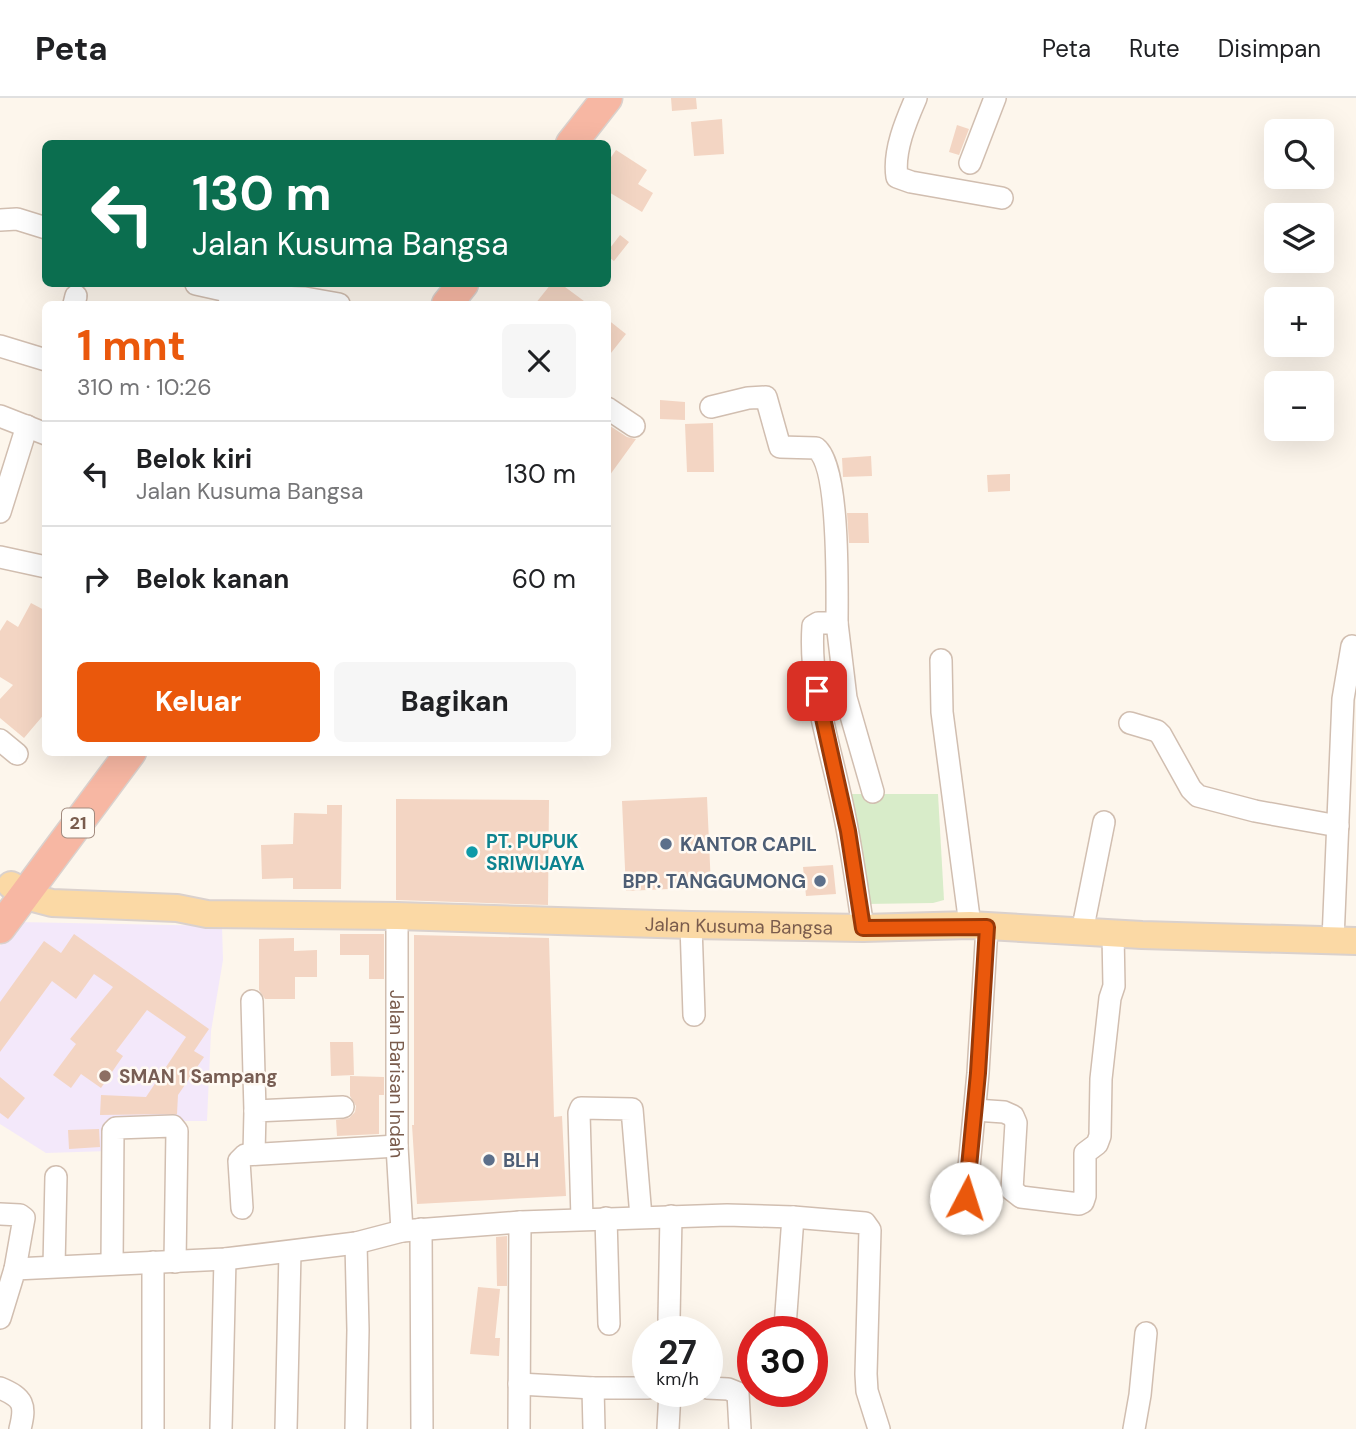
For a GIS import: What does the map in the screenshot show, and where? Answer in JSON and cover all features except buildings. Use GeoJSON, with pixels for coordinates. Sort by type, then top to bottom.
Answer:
{"type":"FeatureCollection","features":[{"type":"Feature","properties":{"kind":"highway"},"geometry":{"type":"LineString","coordinates":[[574,140],[607,98]]}},
{"type":"Feature","properties":{"kind":"highway"},"geometry":{"type":"LineString","coordinates":[[593,140],[626,98]]}},
{"type":"Feature","properties":{"kind":"highway"},"geometry":{"type":"LineString","coordinates":[[449,301],[461,287]]}},
{"type":"Feature","properties":{"kind":"highway","name":"21"},"geometry":{"type":"LineString","coordinates":[[19,903],[106,756]]}},
{"type":"Feature","properties":{"kind":"highway","name":"21"},"geometry":{"type":"LineString","coordinates":[[19,903],[128,756]]}},
{"type":"Feature","properties":{"kind":"main road","name":"Jalan Kusuma Bangsa"},"geometry":{"type":"LineString","coordinates":[[19,903],[177,908],[207,914],[863,928],[979,926],[1113,934],[1345,940]]}},
{"type":"Feature","properties":{"kind":"street"},"geometry":{"type":"LineString","coordinates":[[916,98],[900,145],[897,177],[911,182],[1002,198]]}},
{"type":"Feature","properties":{"kind":"street"},"geometry":{"type":"LineString","coordinates":[[970,163],[995,98]]}},
{"type":"Feature","properties":{"kind":"street"},"geometry":{"type":"LineString","coordinates":[[0,220],[17,219],[42,227]]}},
{"type":"Feature","properties":{"kind":"street"},"geometry":{"type":"LineString","coordinates":[[210,287],[250,296],[294,296],[322,301]]}},
{"type":"Feature","properties":{"kind":"street"},"geometry":{"type":"LineString","coordinates":[[237,301],[250,296]]}},
{"type":"Feature","properties":{"kind":"street"},"geometry":{"type":"LineString","coordinates":[[0,346],[42,359]]}},
{"type":"Feature","properties":{"kind":"street"},"geometry":{"type":"LineString","coordinates":[[711,407],[748,398],[766,397],[780,447],[816,448],[822,452],[830,477],[834,517],[837,622],[846,698],[873,792]]}},
{"type":"Feature","properties":{"kind":"street"},"geometry":{"type":"LineString","coordinates":[[611,411],[634,426]]}},
{"type":"Feature","properties":{"kind":"street"},"geometry":{"type":"LineString","coordinates":[[0,416],[36,430],[3,489],[0,512]]}},
{"type":"Feature","properties":{"kind":"street"},"geometry":{"type":"LineString","coordinates":[[0,557],[42,566]]}},
{"type":"Feature","properties":{"kind":"street"},"geometry":{"type":"LineString","coordinates":[[837,622],[818,623],[813,626],[814,677],[848,831],[863,928]]}},
{"type":"Feature","properties":{"kind":"street"},"geometry":{"type":"LineString","coordinates":[[1345,940],[1338,826],[1343,699],[1352,646]]}},
{"type":"Feature","properties":{"kind":"street"},"geometry":{"type":"LineString","coordinates":[[941,660],[942,712],[979,926],[975,1110],[966,1198]]}},
{"type":"Feature","properties":{"kind":"street"},"geometry":{"type":"LineString","coordinates":[[1130,723],[1157,731],[1161,735],[1191,789],[1198,796],[1255,811],[1338,826]]}},
{"type":"Feature","properties":{"kind":"street"},"geometry":{"type":"LineString","coordinates":[[0,740],[18,754]]}},
{"type":"Feature","properties":{"kind":"street"},"geometry":{"type":"LineString","coordinates":[[1082,932],[1104,822]]}},
{"type":"Feature","properties":{"kind":"street","name":"Jalan Barisan Indah"},"geometry":{"type":"LineString","coordinates":[[397,916],[397,1146],[412,1230],[422,1429]]}},
{"type":"Feature","properties":{"kind":"street"},"geometry":{"type":"LineString","coordinates":[[691,925],[694,1015]]}},
{"type":"Feature","properties":{"kind":"street"},"geometry":{"type":"LineString","coordinates":[[975,1110],[1004,1112],[1013,1116],[1016,1123],[1012,1190],[1015,1194],[1079,1204],[1085,1199],[1084,1155],[1097,1144],[1100,1136],[1101,1079],[1110,998],[1114,986],[1113,934]]}},
{"type":"Feature","properties":{"kind":"street"},"geometry":{"type":"LineString","coordinates":[[252,1001],[254,1154]]}},
{"type":"Feature","properties":{"kind":"street"},"geometry":{"type":"LineString","coordinates":[[255,1111],[343,1107]]}},
{"type":"Feature","properties":{"kind":"street"},"geometry":{"type":"LineString","coordinates":[[582,1219],[581,1108],[629,1108],[633,1111],[641,1217]]}},
{"type":"Feature","properties":{"kind":"street"},"geometry":{"type":"LineString","coordinates":[[111,1264],[113,1131],[116,1128],[173,1126],[177,1131],[175,1262]]}},
{"type":"Feature","properties":{"kind":"street"},"geometry":{"type":"LineString","coordinates":[[242,1208],[239,1161],[242,1157],[254,1154],[397,1146]]}},
{"type":"Feature","properties":{"kind":"street"},"geometry":{"type":"LineString","coordinates":[[54,1266],[56,1177]]}},
{"type":"Feature","properties":{"kind":"street"},"geometry":{"type":"LineString","coordinates":[[0,1214],[20,1215],[24,1218],[15,1269],[1,1307]]}},
{"type":"Feature","properties":{"kind":"street"},"geometry":{"type":"LineString","coordinates":[[15,1269],[225,1259],[356,1243],[412,1230],[520,1222],[671,1216],[793,1217],[865,1223],[870,1227],[867,1391],[879,1429]]}},
{"type":"Feature","properties":{"kind":"street"},"geometry":{"type":"LineString","coordinates":[[669,1316],[671,1216]]}},
{"type":"Feature","properties":{"kind":"street"},"geometry":{"type":"LineString","coordinates":[[786,1316],[793,1217]]}},
{"type":"Feature","properties":{"kind":"street"},"geometry":{"type":"LineString","coordinates":[[606,1218],[609,1324]]}},
{"type":"Feature","properties":{"kind":"street"},"geometry":{"type":"LineString","coordinates":[[519,1429],[520,1222]]}},
{"type":"Feature","properties":{"kind":"street"},"geometry":{"type":"LineString","coordinates":[[356,1243],[356,1429]]}},
{"type":"Feature","properties":{"kind":"street"},"geometry":{"type":"LineString","coordinates":[[286,1429],[290,1252]]}},
{"type":"Feature","properties":{"kind":"street"},"geometry":{"type":"LineString","coordinates":[[221,1429],[225,1259]]}},
{"type":"Feature","properties":{"kind":"street"},"geometry":{"type":"LineString","coordinates":[[153,1262],[153,1429]]}},
{"type":"Feature","properties":{"kind":"street"},"geometry":{"type":"LineString","coordinates":[[1134,1429],[1146,1333]]}},
{"type":"Feature","properties":{"kind":"street"},"geometry":{"type":"LineString","coordinates":[[519,1384],[632,1388]]}},
{"type":"Feature","properties":{"kind":"street"},"geometry":{"type":"LineString","coordinates":[[0,1388],[14,1395],[22,1403],[24,1414],[20,1429]]}},
{"type":"Feature","properties":{"kind":"street"},"geometry":{"type":"LineString","coordinates":[[593,1388],[594,1429]]}},
{"type":"Feature","properties":{"kind":"street"},"geometry":{"type":"LineString","coordinates":[[723,1389],[738,1394],[740,1429]]}},
{"type":"Feature","properties":{"kind":"street"},"geometry":{"type":"LineString","coordinates":[[668,1429],[669,1407]]}},
{"type":"Feature","properties":{"kind":"shaded area","name":"SMAN 1 Sampang"},"geometry":{"type":"Polygon","coordinates":[[[18,922],[222,926],[223,960],[211,1031],[207,1121],[111,1121],[109,1151],[46,1153],[0,1124],[0,946],[18,922]]]}},
{"type":"Feature","properties":{"kind":"green space"},"geometry":{"type":"Polygon","coordinates":[[[848,794],[938,794],[944,900],[933,903],[865,904],[848,794]]]}},
{"type":"Feature","properties":{"kind":"place","name":"KANTOR CAPIL"},"geometry":{"type":"Point","coordinates":[666,844]}},
{"type":"Feature","properties":{"kind":"place","name":"PT. PUPUK SRIWIJAYA"},"geometry":{"type":"Point","coordinates":[472,852]}},
{"type":"Feature","properties":{"kind":"place","name":"BPP. TANGGUMONG"},"geometry":{"type":"Point","coordinates":[820,881]}},
{"type":"Feature","properties":{"kind":"place","name":"SMAN 1 Sampang"},"geometry":{"type":"Point","coordinates":[105,1076]}},
{"type":"Feature","properties":{"kind":"place","name":"BLH"},"geometry":{"type":"Point","coordinates":[489,1160]}},
{"type":"Feature","properties":{"kind":"route"},"geometry":{"type":"LineString","coordinates":[[817,691],[848,831],[863,928],[970,925],[987,927],[978,1073],[966,1198]]}}]}
